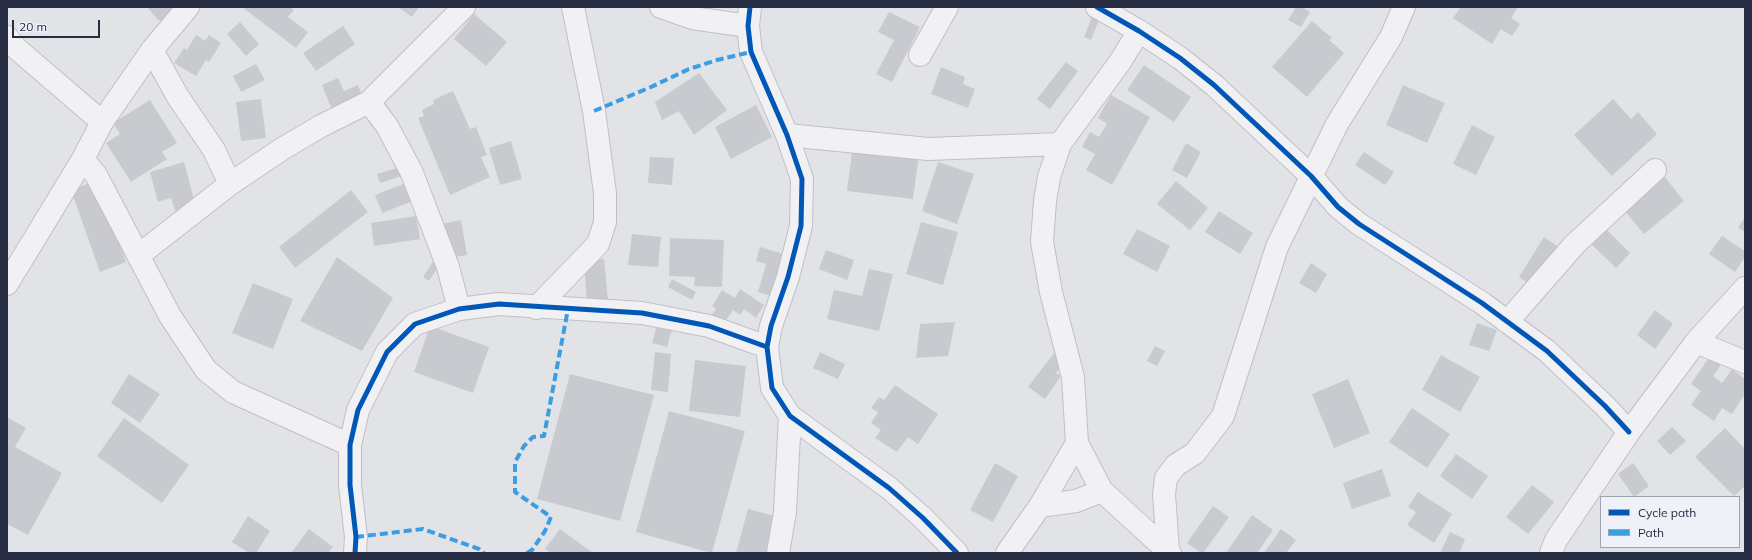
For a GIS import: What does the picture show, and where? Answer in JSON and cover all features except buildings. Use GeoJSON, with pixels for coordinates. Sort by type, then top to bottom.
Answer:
{"type":"FeatureCollection","features":[{"type":"Feature","properties":{"kind":"street"},"geometry":{"type":"LineString","coordinates":[[7,284],[83,159],[102,122],[152,50],[188,7]]}},
{"type":"Feature","properties":{"kind":"street"},"geometry":{"type":"LineString","coordinates":[[139,255],[230,184],[322,126],[370,102],[464,7]]}},
{"type":"Feature","properties":{"kind":"street"},"geometry":{"type":"LineString","coordinates":[[536,308],[598,244],[605,222],[605,193],[594,110],[573,7]]}},
{"type":"Feature","properties":{"kind":"street"},"geometry":{"type":"LineString","coordinates":[[661,7],[692,18],[749,16],[751,52],[787,135],[802,180],[801,226],[788,277],[771,326],[768,347],[772,388],[790,416],[890,488],[923,518],[957,553]]}},
{"type":"Feature","properties":{"kind":"street"},"geometry":{"type":"LineString","coordinates":[[920,55],[947,7]]}},
{"type":"Feature","properties":{"kind":"street"},"geometry":{"type":"LineString","coordinates":[[1169,552],[1164,494],[1166,478],[1176,465],[1194,453],[1223,416],[1277,247],[1337,124],[1391,37],[1404,7]]}},
{"type":"Feature","properties":{"kind":"street"},"geometry":{"type":"LineString","coordinates":[[1104,9],[1139,30],[1180,58],[1214,85],[1311,176],[1338,206],[1359,224],[1476,299],[1547,352],[1605,406],[1629,432]]}},
{"type":"Feature","properties":{"kind":"street"},"geometry":{"type":"LineString","coordinates":[[1139,30],[1120,62],[1060,144],[1049,177],[1045,201],[1042,242],[1051,292],[1073,377],[1077,443],[1102,491],[1169,552]]}},
{"type":"Feature","properties":{"kind":"street"},"geometry":{"type":"LineString","coordinates":[[7,36],[16,48],[102,122]]}},
{"type":"Feature","properties":{"kind":"street"},"geometry":{"type":"LineString","coordinates":[[152,50],[178,97],[214,150],[230,184]]}},
{"type":"Feature","properties":{"kind":"street"},"geometry":{"type":"LineString","coordinates":[[370,102],[387,126],[412,173],[445,260],[459,309]]}},
{"type":"Feature","properties":{"kind":"street"},"geometry":{"type":"LineString","coordinates":[[787,135],[928,149],[1060,144]]}},
{"type":"Feature","properties":{"kind":"street"},"geometry":{"type":"LineString","coordinates":[[83,159],[96,175],[170,316],[206,370],[233,392],[350,445]]}},
{"type":"Feature","properties":{"kind":"street"},"geometry":{"type":"LineString","coordinates":[[1507,322],[1575,244],[1655,170]]}},
{"type":"Feature","properties":{"kind":"street"},"geometry":{"type":"LineString","coordinates":[[1551,553],[1556,540],[1629,432],[1696,342],[1745,288]]}},
{"type":"Feature","properties":{"kind":"street"},"geometry":{"type":"LineString","coordinates":[[355,553],[356,537],[350,485],[350,445],[358,410],[387,352],[415,324],[459,309],[499,304],[536,308],[642,313],[709,326],[768,347]]}},
{"type":"Feature","properties":{"kind":"street"},"geometry":{"type":"LineString","coordinates":[[1696,342],[1745,362]]}},
{"type":"Feature","properties":{"kind":"street"},"geometry":{"type":"LineString","coordinates":[[778,553],[784,512],[790,416]]}},
{"type":"Feature","properties":{"kind":"street"},"geometry":{"type":"LineString","coordinates":[[1007,553],[1040,506],[1077,443]]}},
{"type":"Feature","properties":{"kind":"street"},"geometry":{"type":"LineString","coordinates":[[1040,506],[1076,501],[1102,491]]}},
{"type":"Feature","properties":{"kind":"marked path"},"geometry":{"type":"LineString","coordinates":[[594,111],[689,69],[717,60],[751,52]]}},
{"type":"Feature","properties":{"kind":"marked path"},"geometry":{"type":"LineString","coordinates":[[527,553],[532,550],[545,531],[551,517],[515,492],[515,462],[524,446],[533,437],[544,436],[568,309]]}},
{"type":"Feature","properties":{"kind":"marked path"},"geometry":{"type":"LineString","coordinates":[[356,537],[423,529],[479,549],[484,553]]}},
{"type":"Feature","properties":{"kind":"cycle path"},"geometry":{"type":"LineString","coordinates":[[750,7],[748,26],[751,52],[787,135],[802,179],[801,226],[788,277],[771,326],[767,347],[772,388],[790,416],[889,488],[923,518],[957,553]]}},
{"type":"Feature","properties":{"kind":"cycle path"},"geometry":{"type":"LineString","coordinates":[[1097,7],[1139,31],[1180,58],[1214,85],[1311,176],[1338,207],[1359,224],[1482,303],[1547,351],[1605,406],[1629,432]]}},
{"type":"Feature","properties":{"kind":"cycle path"},"geometry":{"type":"LineString","coordinates":[[355,553],[356,537],[350,485],[350,445],[358,410],[387,352],[415,324],[459,309],[499,304],[642,313],[709,326],[767,347]]}}]}
